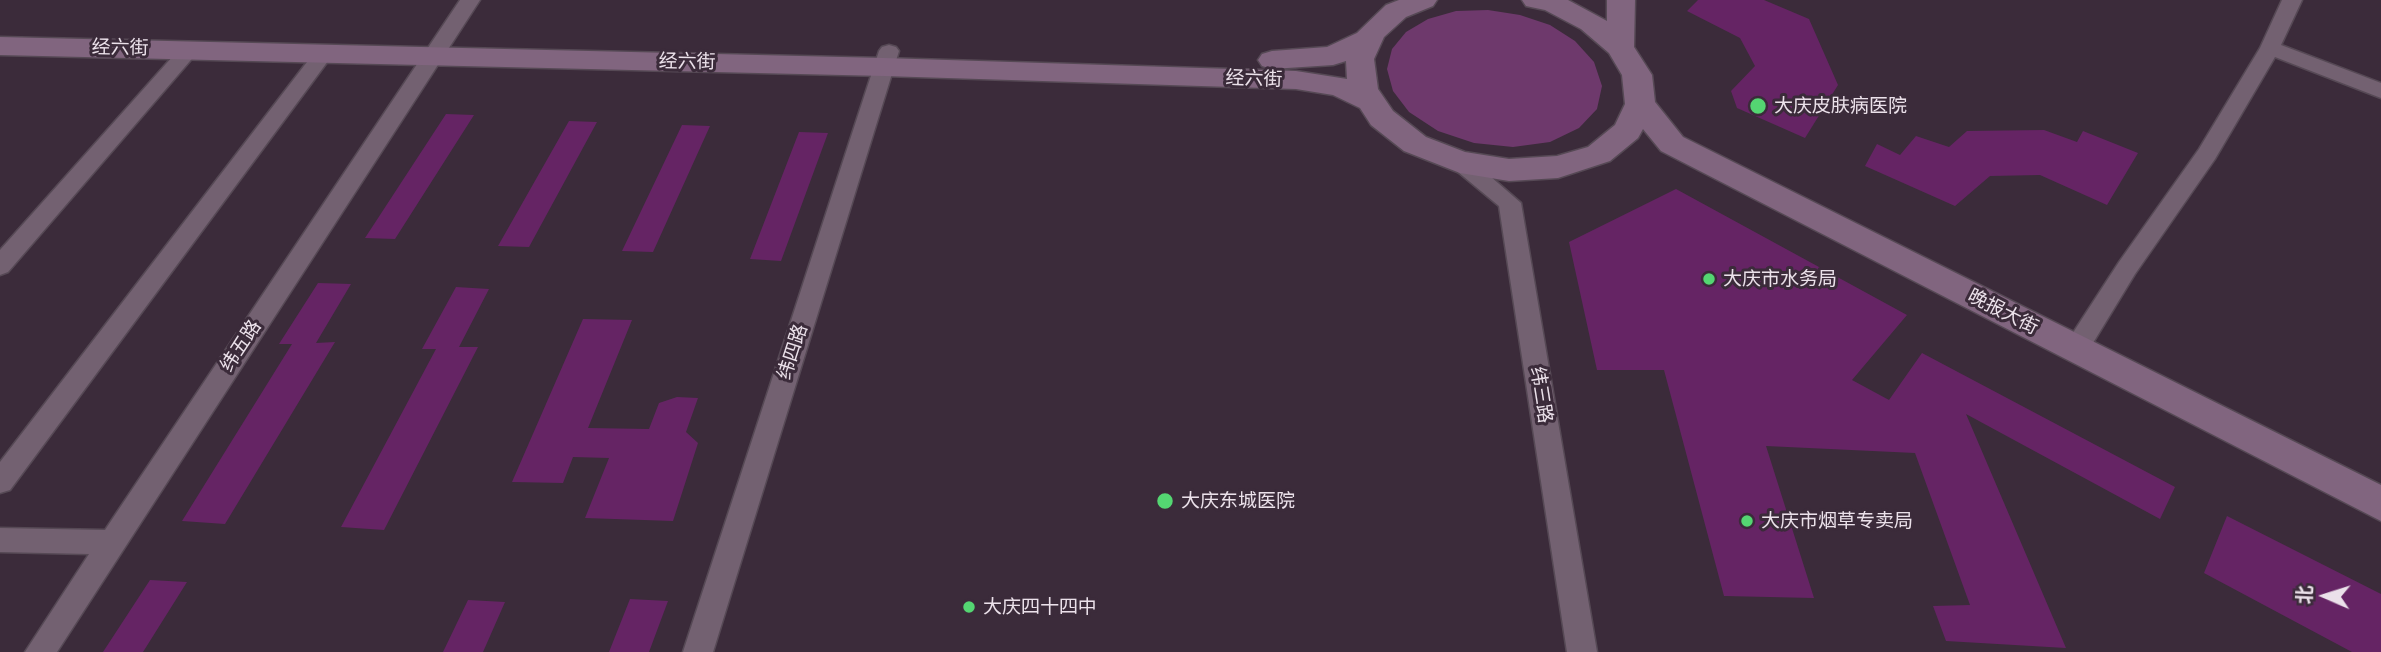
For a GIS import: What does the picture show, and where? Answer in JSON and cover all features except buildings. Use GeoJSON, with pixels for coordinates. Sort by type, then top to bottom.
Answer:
{"type":"FeatureCollection","features":[{"type":"Feature","properties":{"kind":"main road"},"geometry":{"type":"LineString","coordinates":[[1423,0],[1396,11],[1371,33],[1360,59],[1363,89],[1382,118],[1415,144],[1460,162],[1509,170],[1558,167],[1599,154],[1627,131],[1640,104],[1637,75],[1620,47],[1591,23],[1537,0]]}},
{"type":"Feature","properties":{"kind":"main road"},"geometry":{"type":"LineString","coordinates":[[1620,47],[1621,0]]}},
{"type":"Feature","properties":{"kind":"main road","name":"经六街"},"geometry":{"type":"LineString","coordinates":[[0,29],[437,47],[887,59],[1291,60],[1333,55],[1369,38]]}},
{"type":"Feature","properties":{"kind":"main road","name":"经六街"},"geometry":{"type":"LineString","coordinates":[[0,46],[324,53],[437,47]]}},
{"type":"Feature","properties":{"kind":"main road","name":"经六街"},"geometry":{"type":"LineString","coordinates":[[887,59],[1296,80],[1340,87],[1371,101]]}},
{"type":"Feature","properties":{"kind":"main road","name":"晚报大街"},"geometry":{"type":"LineString","coordinates":[[1640,104],[1672,144],[2381,504]]}},
{"type":"Feature","properties":{"kind":"street","name":"纬五路"},"geometry":{"type":"LineString","coordinates":[[40,652],[470,0]]}},
{"type":"Feature","properties":{"kind":"street"},"geometry":{"type":"LineString","coordinates":[[2076,349],[2127,268],[2207,154],[2270,48],[2292,0]]}},
{"type":"Feature","properties":{"kind":"street"},"geometry":{"type":"LineString","coordinates":[[2270,48],[2381,91]]}},
{"type":"Feature","properties":{"kind":"street"},"geometry":{"type":"LineString","coordinates":[[0,266],[189,50]]}},
{"type":"Feature","properties":{"kind":"street"},"geometry":{"type":"LineString","coordinates":[[0,482],[324,53]]}},
{"type":"Feature","properties":{"kind":"street","name":"纬四路"},"geometry":{"type":"LineString","coordinates":[[698,652],[887,59]]}},
{"type":"Feature","properties":{"kind":"street","name":"纬三路"},"geometry":{"type":"LineString","coordinates":[[1460,162],[1510,203],[1582,652]]}},
{"type":"Feature","properties":{"kind":"street"},"geometry":{"type":"LineString","coordinates":[[0,540],[113,542]]}},
{"type":"Feature","properties":{"kind":"shaded area"},"geometry":{"type":"Polygon","coordinates":[[[1488,10],[1520,15],[1550,25],[1575,41],[1594,62],[1602,86],[1597,109],[1579,128],[1550,142],[1513,147],[1474,143],[1438,131],[1409,112],[1393,91],[1387,69],[1392,49],[1406,32],[1428,19],[1456,11],[1488,10]]]}},
{"type":"Feature","properties":{"kind":"place","name":"大庆皮肤病医院"},"geometry":{"type":"Point","coordinates":[1758,106]}},
{"type":"Feature","properties":{"kind":"place","name":"大庆市水务局"},"geometry":{"type":"Point","coordinates":[1709,279]}},
{"type":"Feature","properties":{"kind":"place","name":"大庆东城医院"},"geometry":{"type":"Point","coordinates":[1165,501]}},
{"type":"Feature","properties":{"kind":"place","name":"大庆市烟草专卖局"},"geometry":{"type":"Point","coordinates":[1747,521]}},
{"type":"Feature","properties":{"kind":"place","name":"大庆四十四中"},"geometry":{"type":"Point","coordinates":[969,607]}}]}
